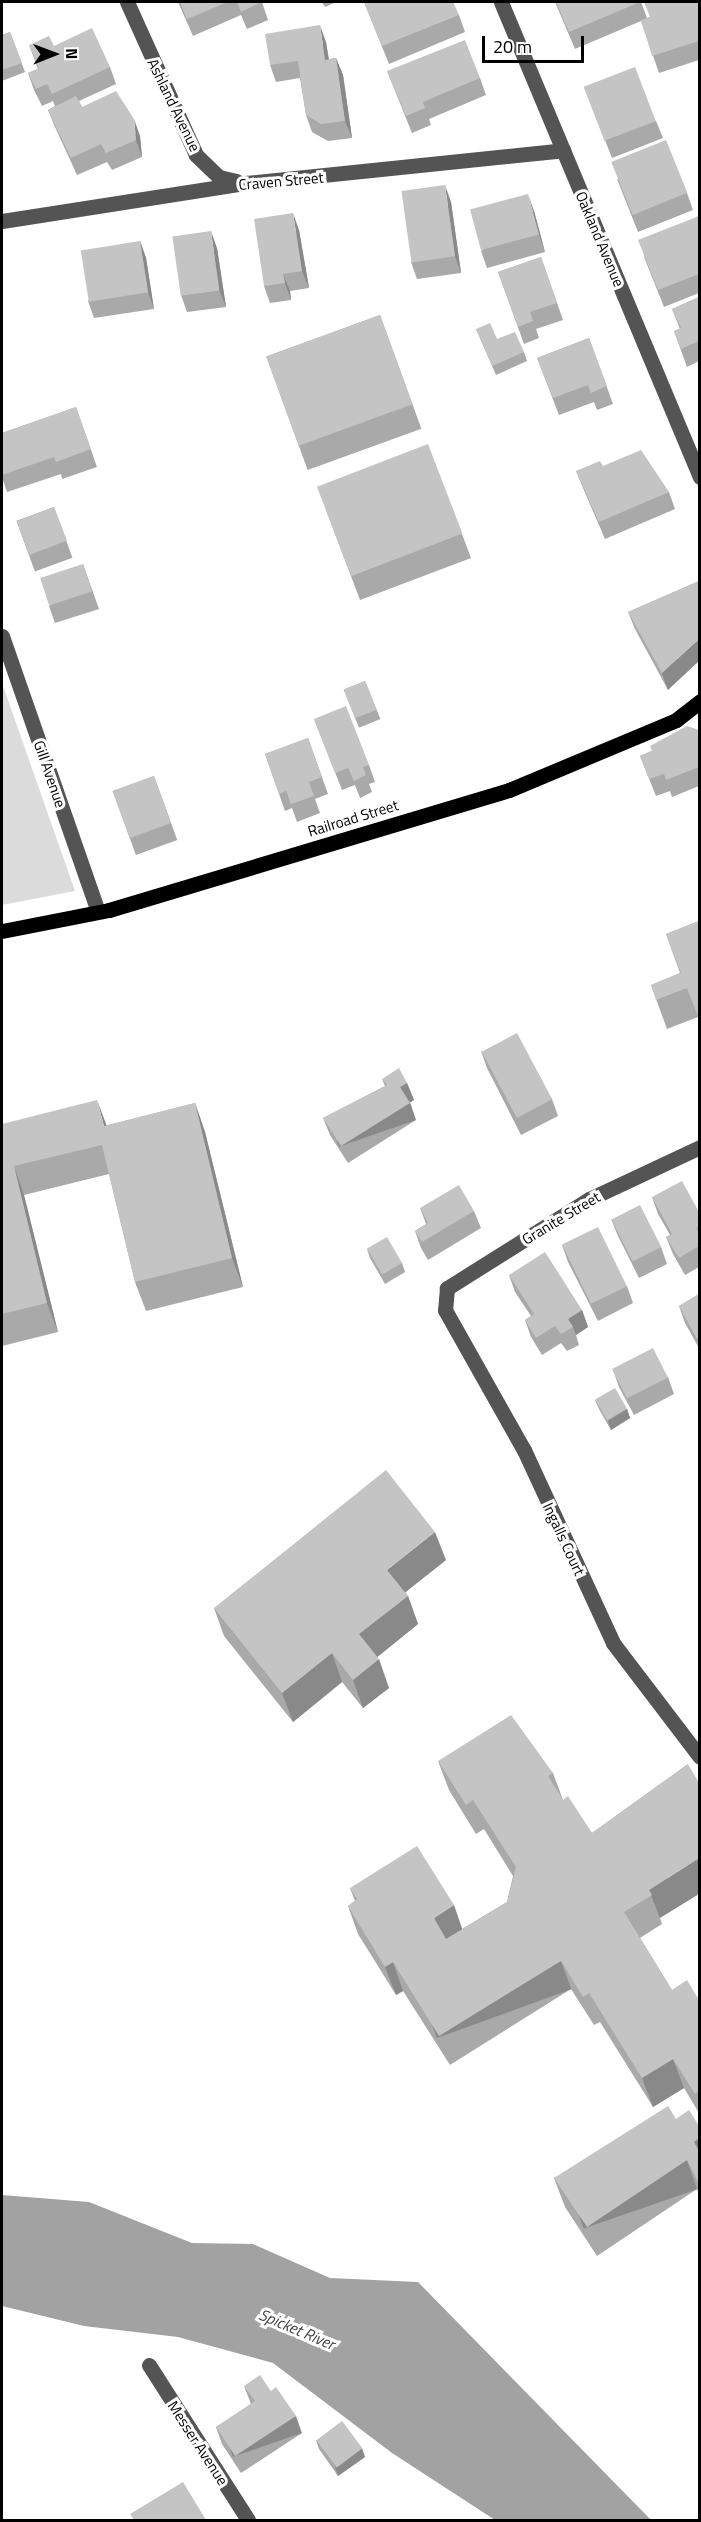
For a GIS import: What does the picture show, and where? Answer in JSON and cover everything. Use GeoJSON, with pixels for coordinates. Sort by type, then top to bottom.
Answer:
{"type":"FeatureCollection","features":[{"type":"Feature","properties":{"kind":"main road","name":"Railroad Street"},"geometry":{"type":"LineString","coordinates":[[2,931],[98,911],[509,790],[676,720],[699,701]]}},
{"type":"Feature","properties":{"kind":"street","name":"Ashland Avenue"},"geometry":{"type":"LineString","coordinates":[[127,2],[196,154],[219,177],[246,183]]}},
{"type":"Feature","properties":{"kind":"street","name":"Oakland Avenue"},"geometry":{"type":"LineString","coordinates":[[501,2],[699,477]]}},
{"type":"Feature","properties":{"kind":"street","name":"Craven Street"},"geometry":{"type":"LineString","coordinates":[[2,221],[246,183],[563,150]]}},
{"type":"Feature","properties":{"kind":"street","name":"Gill Avenue"},"geometry":{"type":"LineString","coordinates":[[2,636],[98,911]]}},
{"type":"Feature","properties":{"kind":"street","name":"Granite Street"},"geometry":{"type":"LineString","coordinates":[[445,1310],[447,1288],[589,1199],[699,1147]]}},
{"type":"Feature","properties":{"kind":"street","name":"Ingalls Court"},"geometry":{"type":"LineString","coordinates":[[445,1310],[524,1450],[613,1642],[699,1757]]}},
{"type":"Feature","properties":{"kind":"street","name":"Messer Avenue"},"geometry":{"type":"LineString","coordinates":[[149,2365],[248,2520]]}},
{"type":"Feature","properties":{"kind":"shaded area"},"geometry":{"type":"Polygon","coordinates":[[[2,683],[75,891],[2,905],[2,683]]]}},
{"type":"Feature","properties":{"kind":"water","name":"Spicket River"},"geometry":{"type":"Polygon","coordinates":[[[2,2195],[89,2202],[192,2243],[253,2244],[330,2278],[418,2282],[651,2520],[495,2520],[392,2453],[273,2363],[178,2337],[84,2326],[2,2306],[2,2195]]]}},
{"type":"Feature","properties":{"kind":"building"},"geometry":{"type":"Polygon","coordinates":[[[180,2],[228,2],[187,19],[180,2]]]}},
{"type":"Feature","properties":{"kind":"building"},"geometry":{"type":"Polygon","coordinates":[[[237,2],[262,2],[241,12],[237,2]]]}},
{"type":"Feature","properties":{"kind":"building"},"geometry":{"type":"Polygon","coordinates":[[[364,2],[453,2],[459,15],[382,46],[364,2]]]}},
{"type":"Feature","properties":{"kind":"building"},"geometry":{"type":"Polygon","coordinates":[[[556,2],[640,2],[569,32],[556,2]]]}},
{"type":"Feature","properties":{"kind":"building"},"geometry":{"type":"Polygon","coordinates":[[[644,2],[699,2],[699,41],[652,56],[641,20],[650,17],[644,2]]]}},
{"type":"Feature","properties":{"kind":"building"},"geometry":{"type":"Polygon","coordinates":[[[320,25],[325,60],[336,58],[345,121],[321,124],[306,115],[298,61],[270,65],[265,34],[320,25]]]}},
{"type":"Feature","properties":{"kind":"building"},"geometry":{"type":"Polygon","coordinates":[[[92,28],[110,67],[52,94],[47,84],[36,89],[28,73],[39,68],[29,45],[49,36],[54,46],[92,28]]]}},
{"type":"Feature","properties":{"kind":"building"},"geometry":{"type":"Polygon","coordinates":[[[10,32],[22,63],[2,70],[2,35],[10,32]]]}},
{"type":"Feature","properties":{"kind":"building"},"geometry":{"type":"Polygon","coordinates":[[[465,40],[480,78],[423,102],[425,108],[406,116],[387,71],[465,40]]]}},
{"type":"Feature","properties":{"kind":"building"},"geometry":{"type":"Polygon","coordinates":[[[635,67],[656,121],[604,141],[584,87],[635,67]]]}},
{"type":"Feature","properties":{"kind":"building"},"geometry":{"type":"Polygon","coordinates":[[[116,91],[134,119],[136,140],[106,153],[101,144],[71,158],[48,110],[76,96],[82,107],[116,91]]]}},
{"type":"Feature","properties":{"kind":"building"},"geometry":{"type":"Polygon","coordinates":[[[666,140],[687,193],[633,215],[611,162],[666,140]]]}},
{"type":"Feature","properties":{"kind":"building"},"geometry":{"type":"Polygon","coordinates":[[[445,185],[455,256],[411,262],[401,191],[445,185]]]}},
{"type":"Feature","properties":{"kind":"building"},"geometry":{"type":"Polygon","coordinates":[[[528,194],[539,235],[481,250],[470,210],[528,194]]]}},
{"type":"Feature","properties":{"kind":"building"},"geometry":{"type":"Polygon","coordinates":[[[293,213],[302,271],[283,274],[285,283],[264,286],[254,219],[293,213]]]}},
{"type":"Feature","properties":{"kind":"building"},"geometry":{"type":"Polygon","coordinates":[[[699,216],[699,274],[658,290],[638,240],[699,216]]]}},
{"type":"Feature","properties":{"kind":"building"},"geometry":{"type":"Polygon","coordinates":[[[211,231],[219,290],[181,296],[172,236],[211,231]]]}},
{"type":"Feature","properties":{"kind":"building"},"geometry":{"type":"Polygon","coordinates":[[[140,241],[148,292],[89,302],[81,250],[140,241]]]}},
{"type":"Feature","properties":{"kind":"building"},"geometry":{"type":"Polygon","coordinates":[[[541,257],[557,303],[530,312],[533,321],[518,327],[498,272],[541,257]]]}},
{"type":"Feature","properties":{"kind":"building"},"geometry":{"type":"Polygon","coordinates":[[[699,297],[699,341],[681,349],[674,331],[681,328],[672,309],[699,297]]]}},
{"type":"Feature","properties":{"kind":"building"},"geometry":{"type":"Polygon","coordinates":[[[380,315],[412,404],[299,446],[266,356],[380,315]]]}},
{"type":"Feature","properties":{"kind":"building"},"geometry":{"type":"Polygon","coordinates":[[[490,323],[497,339],[515,332],[524,352],[492,366],[476,329],[490,323]]]}},
{"type":"Feature","properties":{"kind":"building"},"geometry":{"type":"Polygon","coordinates":[[[589,338],[607,386],[591,393],[588,385],[553,398],[537,358],[589,338]]]}},
{"type":"Feature","properties":{"kind":"building"},"geometry":{"type":"Polygon","coordinates":[[[76,407],[91,449],[56,462],[54,457],[2,475],[2,433],[76,407]]]}},
{"type":"Feature","properties":{"kind":"building"},"geometry":{"type":"Polygon","coordinates":[[[428,444],[462,534],[351,576],[317,487],[428,444]]]}},
{"type":"Feature","properties":{"kind":"building"},"geometry":{"type":"Polygon","coordinates":[[[641,450],[669,492],[599,522],[576,471],[600,461],[603,466],[641,450]]]}},
{"type":"Feature","properties":{"kind":"building"},"geometry":{"type":"Polygon","coordinates":[[[54,507],[67,541],[30,555],[17,521],[54,507]]]}},
{"type":"Feature","properties":{"kind":"building"},"geometry":{"type":"Polygon","coordinates":[[[83,564],[92,592],[49,605],[40,578],[83,564]]]}},
{"type":"Feature","properties":{"kind":"building"},"geometry":{"type":"Polygon","coordinates":[[[699,581],[699,639],[662,673],[628,612],[699,581]]]}},
{"type":"Feature","properties":{"kind":"building"},"geometry":{"type":"Polygon","coordinates":[[[365,681],[377,710],[355,718],[344,690],[365,681]]]}},
{"type":"Feature","properties":{"kind":"building"},"geometry":{"type":"Polygon","coordinates":[[[346,706],[369,765],[363,767],[366,775],[354,781],[348,768],[335,773],[314,719],[346,706]]]}},
{"type":"Feature","properties":{"kind":"building"},"geometry":{"type":"Polygon","coordinates":[[[687,726],[699,730],[699,767],[666,780],[664,774],[649,779],[640,756],[652,751],[650,746],[687,726]]]}},
{"type":"Feature","properties":{"kind":"building"},"geometry":{"type":"Polygon","coordinates":[[[308,738],[322,777],[309,782],[314,796],[291,804],[286,791],[279,794],[265,754],[308,738]]]}},
{"type":"Feature","properties":{"kind":"building"},"geometry":{"type":"Polygon","coordinates":[[[154,776],[171,823],[130,838],[113,791],[154,776]]]}},
{"type":"Feature","properties":{"kind":"building"},"geometry":{"type":"Polygon","coordinates":[[[699,921],[699,1019],[687,988],[656,1000],[651,985],[681,973],[666,934],[699,921]]]}},
{"type":"Feature","properties":{"kind":"building"},"geometry":{"type":"Polygon","coordinates":[[[517,1033],[552,1099],[517,1118],[482,1052],[517,1033]]]}},
{"type":"Feature","properties":{"kind":"building"},"geometry":{"type":"Polygon","coordinates":[[[399,1068],[407,1083],[400,1087],[410,1103],[341,1146],[323,1118],[387,1085],[382,1079],[399,1068]]]}},
{"type":"Feature","properties":{"kind":"building"},"geometry":{"type":"Polygon","coordinates":[[[97,1100],[104,1126],[195,1103],[232,1258],[135,1282],[102,1145],[14,1166],[47,1303],[2,1314],[2,1124],[97,1100]]]}},
{"type":"Feature","properties":{"kind":"building"},"geometry":{"type":"Polygon","coordinates":[[[682,1181],[699,1212],[699,1226],[696,1228],[699,1234],[699,1246],[679,1258],[666,1237],[672,1234],[652,1197],[682,1181]]]}},
{"type":"Feature","properties":{"kind":"building"},"geometry":{"type":"Polygon","coordinates":[[[459,1185],[474,1211],[422,1242],[415,1231],[428,1223],[420,1208],[459,1185]]]}},
{"type":"Feature","properties":{"kind":"building"},"geometry":{"type":"Polygon","coordinates":[[[640,1205],[661,1247],[633,1261],[611,1220],[640,1205]]]}},
{"type":"Feature","properties":{"kind":"building"},"geometry":{"type":"Polygon","coordinates":[[[598,1227],[627,1286],[591,1304],[562,1245],[598,1227]]]}},
{"type":"Feature","properties":{"kind":"building"},"geometry":{"type":"Polygon","coordinates":[[[387,1237],[402,1263],[382,1274],[367,1248],[387,1237]]]}},
{"type":"Feature","properties":{"kind":"building"},"geometry":{"type":"Polygon","coordinates":[[[545,1252],[582,1310],[568,1319],[573,1327],[561,1334],[555,1326],[536,1338],[525,1320],[534,1314],[509,1275],[545,1252]]]}},
{"type":"Feature","properties":{"kind":"building"},"geometry":{"type":"Polygon","coordinates":[[[699,1294],[699,1337],[697,1339],[679,1306],[699,1294]]]}},
{"type":"Feature","properties":{"kind":"building"},"geometry":{"type":"Polygon","coordinates":[[[653,1348],[668,1377],[627,1398],[612,1369],[653,1348]]]}},
{"type":"Feature","properties":{"kind":"building"},"geometry":{"type":"Polygon","coordinates":[[[615,1388],[627,1409],[607,1420],[595,1400],[615,1388]]]}},
{"type":"Feature","properties":{"kind":"building"},"geometry":{"type":"Polygon","coordinates":[[[386,1470],[435,1532],[387,1570],[408,1596],[359,1634],[379,1659],[353,1680],[332,1653],[282,1693],[214,1608],[386,1470]]]}},
{"type":"Feature","properties":{"kind":"building"},"geometry":{"type":"Polygon","coordinates":[[[511,1715],[553,1773],[548,1776],[563,1800],[568,1796],[592,1833],[688,1764],[699,1783],[699,1858],[649,1890],[652,1895],[624,1912],[672,1990],[687,1980],[699,2000],[699,2091],[695,2094],[673,2059],[642,2078],[589,1993],[583,1997],[561,1961],[439,2036],[393,1962],[385,1967],[348,1906],[357,1899],[350,1888],[417,1846],[454,1905],[434,1918],[446,1939],[507,1902],[516,1867],[473,1800],[466,1805],[438,1761],[511,1715]]]}},
{"type":"Feature","properties":{"kind":"building"},"geometry":{"type":"Polygon","coordinates":[[[668,2106],[676,2119],[689,2110],[699,2126],[699,2138],[694,2142],[699,2151],[699,2184],[687,2160],[587,2227],[554,2178],[668,2106]]]}},
{"type":"Feature","properties":{"kind":"building"},"geometry":{"type":"Polygon","coordinates":[[[260,2375],[271,2391],[276,2387],[296,2416],[235,2456],[216,2427],[255,2401],[244,2386],[260,2375]]]}},
{"type":"Feature","properties":{"kind":"building"},"geometry":{"type":"Polygon","coordinates":[[[342,2421],[362,2448],[337,2467],[316,2440],[342,2421]]]}},
{"type":"Feature","properties":{"kind":"building"},"geometry":{"type":"Polygon","coordinates":[[[183,2482],[206,2520],[134,2520],[130,2514],[183,2482]]]}}]}
